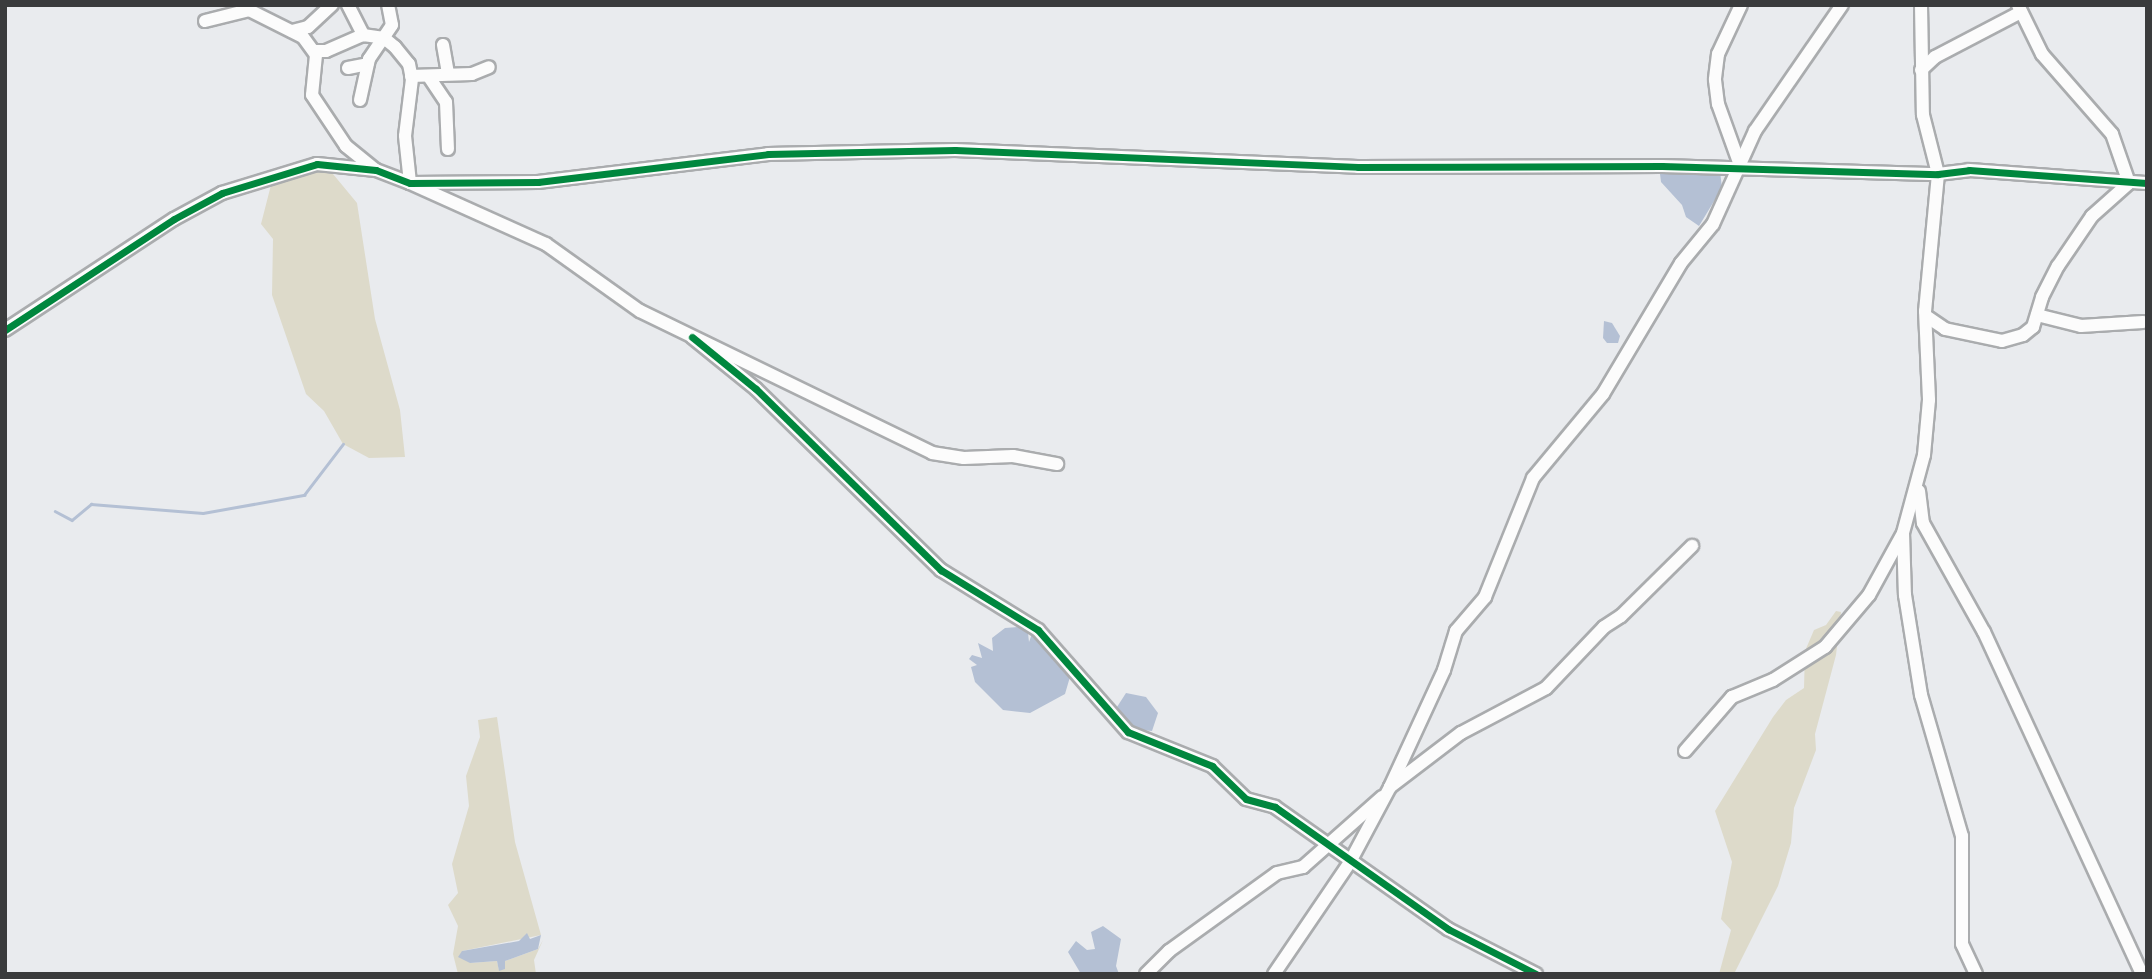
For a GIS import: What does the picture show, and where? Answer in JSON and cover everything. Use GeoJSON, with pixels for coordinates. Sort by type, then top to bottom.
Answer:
{"type":"FeatureCollection","features":[{"type":"Feature","properties":{"kind":"street"},"geometry":{"type":"LineString","coordinates":[[292,31],[311,25],[333,5],[348,6],[363,35]]}},
{"type":"Feature","properties":{"kind":"street"},"geometry":{"type":"LineString","coordinates":[[360,100],[368,64],[392,25],[388,5]]}},
{"type":"Feature","properties":{"kind":"street"},"geometry":{"type":"LineString","coordinates":[[1741,5],[1718,54],[1715,80],[1718,104],[1741,168]]}},
{"type":"Feature","properties":{"kind":"street"},"geometry":{"type":"LineString","coordinates":[[1273,974],[1350,862],[1402,760],[1402,751],[1444,670],[1456,631],[1485,597],[1533,478],[1603,394],[1681,263],[1713,224],[1741,168],[1755,131],[1842,5]]}},
{"type":"Feature","properties":{"kind":"street"},"geometry":{"type":"LineString","coordinates":[[1685,751],[1732,697],[1773,680],[1825,647],[1869,595],[1903,533],[1918,481],[1929,400],[1926,316],[1938,174],[1923,115],[1921,5]]}},
{"type":"Feature","properties":{"kind":"street"},"geometry":{"type":"LineString","coordinates":[[205,21],[252,8],[292,31],[315,51],[326,51],[363,35],[384,38],[404,55],[411,76],[405,136],[410,183]]}},
{"type":"Feature","properties":{"kind":"street"},"geometry":{"type":"LineString","coordinates":[[1921,70],[1935,57],[2020,8],[2041,53],[2112,134],[2129,183]]}},
{"type":"Feature","properties":{"kind":"street"},"geometry":{"type":"LineString","coordinates":[[443,45],[448,74]]}},
{"type":"Feature","properties":{"kind":"street"},"geometry":{"type":"LineString","coordinates":[[315,51],[312,96],[346,146],[376,170]]}},
{"type":"Feature","properties":{"kind":"street"},"geometry":{"type":"LineString","coordinates":[[348,68],[368,64]]}},
{"type":"Feature","properties":{"kind":"street"},"geometry":{"type":"LineString","coordinates":[[411,76],[472,74],[489,67]]}},
{"type":"Feature","properties":{"kind":"street"},"geometry":{"type":"LineString","coordinates":[[429,77],[446,102],[448,149]]}},
{"type":"Feature","properties":{"kind":"street"},"geometry":{"type":"LineString","coordinates":[[410,183],[538,182],[768,155],[907,150],[1350,167],[1741,168],[1938,174],[1969,170],[2147,183]]}},
{"type":"Feature","properties":{"kind":"street"},"geometry":{"type":"LineString","coordinates":[[5,330],[174,219],[222,193],[317,164],[376,170],[546,244],[624,302],[932,453],[964,458],[1013,456],[1057,464]]}},
{"type":"Feature","properties":{"kind":"street"},"geometry":{"type":"LineString","coordinates":[[1926,316],[1945,329],[2002,341],[2030,331],[2058,266],[2108,197],[2129,183]]}},
{"type":"Feature","properties":{"kind":"street"},"geometry":{"type":"LineString","coordinates":[[2037,315],[2081,326],[2143,322]]}},
{"type":"Feature","properties":{"kind":"street"},"geometry":{"type":"LineString","coordinates":[[692,337],[756,390],[941,570],[1038,630],[1128,732],[1212,766],[1246,799],[1275,807],[1448,929],[1536,974]]}},
{"type":"Feature","properties":{"kind":"street"},"geometry":{"type":"LineString","coordinates":[[1918,481],[1923,523],[1984,632],[2142,974]]}},
{"type":"Feature","properties":{"kind":"street"},"geometry":{"type":"LineString","coordinates":[[1903,533],[1913,658],[1962,836],[1962,944],[1976,974]]}},
{"type":"Feature","properties":{"kind":"street"},"geometry":{"type":"LineString","coordinates":[[1146,974],[1169,951],[1277,873],[1303,867],[1386,792],[1461,733],[1546,688],[1604,627],[1621,617],[1692,546]]}},
{"type":"Feature","properties":{"kind":"street"},"geometry":{"type":"LineString","coordinates":[[1391,752],[1402,760]]}},
{"type":"Feature","properties":{"kind":"shaded area"},"geometry":{"type":"Polygon","coordinates":[[[314,171],[333,174],[357,203],[375,319],[400,410],[405,457],[369,458],[343,444],[324,411],[306,394],[272,295],[273,239],[261,224],[271,185],[314,171]]]}},
{"type":"Feature","properties":{"kind":"shaded area"},"geometry":{"type":"Polygon","coordinates":[[[1836,611],[1841,612],[1836,655],[1815,734],[1816,750],[1794,808],[1791,843],[1778,886],[1734,974],[1719,974],[1731,930],[1721,919],[1732,862],[1715,811],[1773,717],[1786,700],[1804,688],[1805,651],[1814,630],[1826,625],[1836,611]]]}},
{"type":"Feature","properties":{"kind":"shaded area"},"geometry":{"type":"Polygon","coordinates":[[[497,717],[515,842],[541,935],[462,951],[470,963],[497,961],[499,970],[505,961],[538,949],[543,940],[534,960],[536,974],[458,974],[453,954],[458,926],[448,905],[458,893],[452,864],[469,806],[466,776],[480,737],[478,720],[497,717]]]}},
{"type":"Feature","properties":{"kind":"water"},"geometry":{"type":"Polygon","coordinates":[[[1672,171],[1720,171],[1722,188],[1699,226],[1686,217],[1682,205],[1661,182],[1660,174],[1672,171]]]}},
{"type":"Feature","properties":{"kind":"water"},"geometry":{"type":"Polygon","coordinates":[[[1604,321],[1612,323],[1620,336],[1618,343],[1607,343],[1603,338],[1604,321]]]}},
{"type":"Feature","properties":{"kind":"water"},"geometry":{"type":"Polygon","coordinates":[[[1019,627],[1028,633],[1029,642],[1033,631],[1038,635],[1043,647],[1072,670],[1065,694],[1030,713],[1003,710],[975,682],[971,667],[977,665],[969,659],[972,655],[982,658],[978,643],[993,651],[992,638],[1005,628],[1019,627]]]}},
{"type":"Feature","properties":{"kind":"water"},"geometry":{"type":"Polygon","coordinates":[[[1126,693],[1146,697],[1158,713],[1152,731],[1131,729],[1117,707],[1126,693]]]}},
{"type":"Feature","properties":{"kind":"water"},"geometry":{"type":"Polygon","coordinates":[[[1103,926],[1121,939],[1116,966],[1119,974],[1081,974],[1068,952],[1076,941],[1087,950],[1095,949],[1091,932],[1103,926]]]}},
{"type":"Feature","properties":{"kind":"water"},"geometry":{"type":"Polygon","coordinates":[[[527,933],[530,939],[541,935],[538,949],[505,961],[505,969],[499,971],[497,961],[470,963],[458,957],[462,951],[519,941],[527,933]]]}},
{"type":"Feature","properties":{"kind":"waterway"},"geometry":{"type":"LineString","coordinates":[[55,511],[72,520],[91,504],[203,513],[304,495],[343,444]]}},
{"type":"Feature","properties":{"kind":"cycle path"},"geometry":{"type":"LineString","coordinates":[[5,330],[174,219],[222,193],[317,164],[376,170],[410,183],[538,182],[768,154],[955,150],[1358,167],[1662,166],[1938,174],[1969,170],[2147,183]]}},
{"type":"Feature","properties":{"kind":"cycle path"},"geometry":{"type":"LineString","coordinates":[[692,337],[756,389],[941,570],[1038,630],[1128,732],[1212,766],[1246,799],[1275,807],[1448,929],[1536,974]]}}]}
